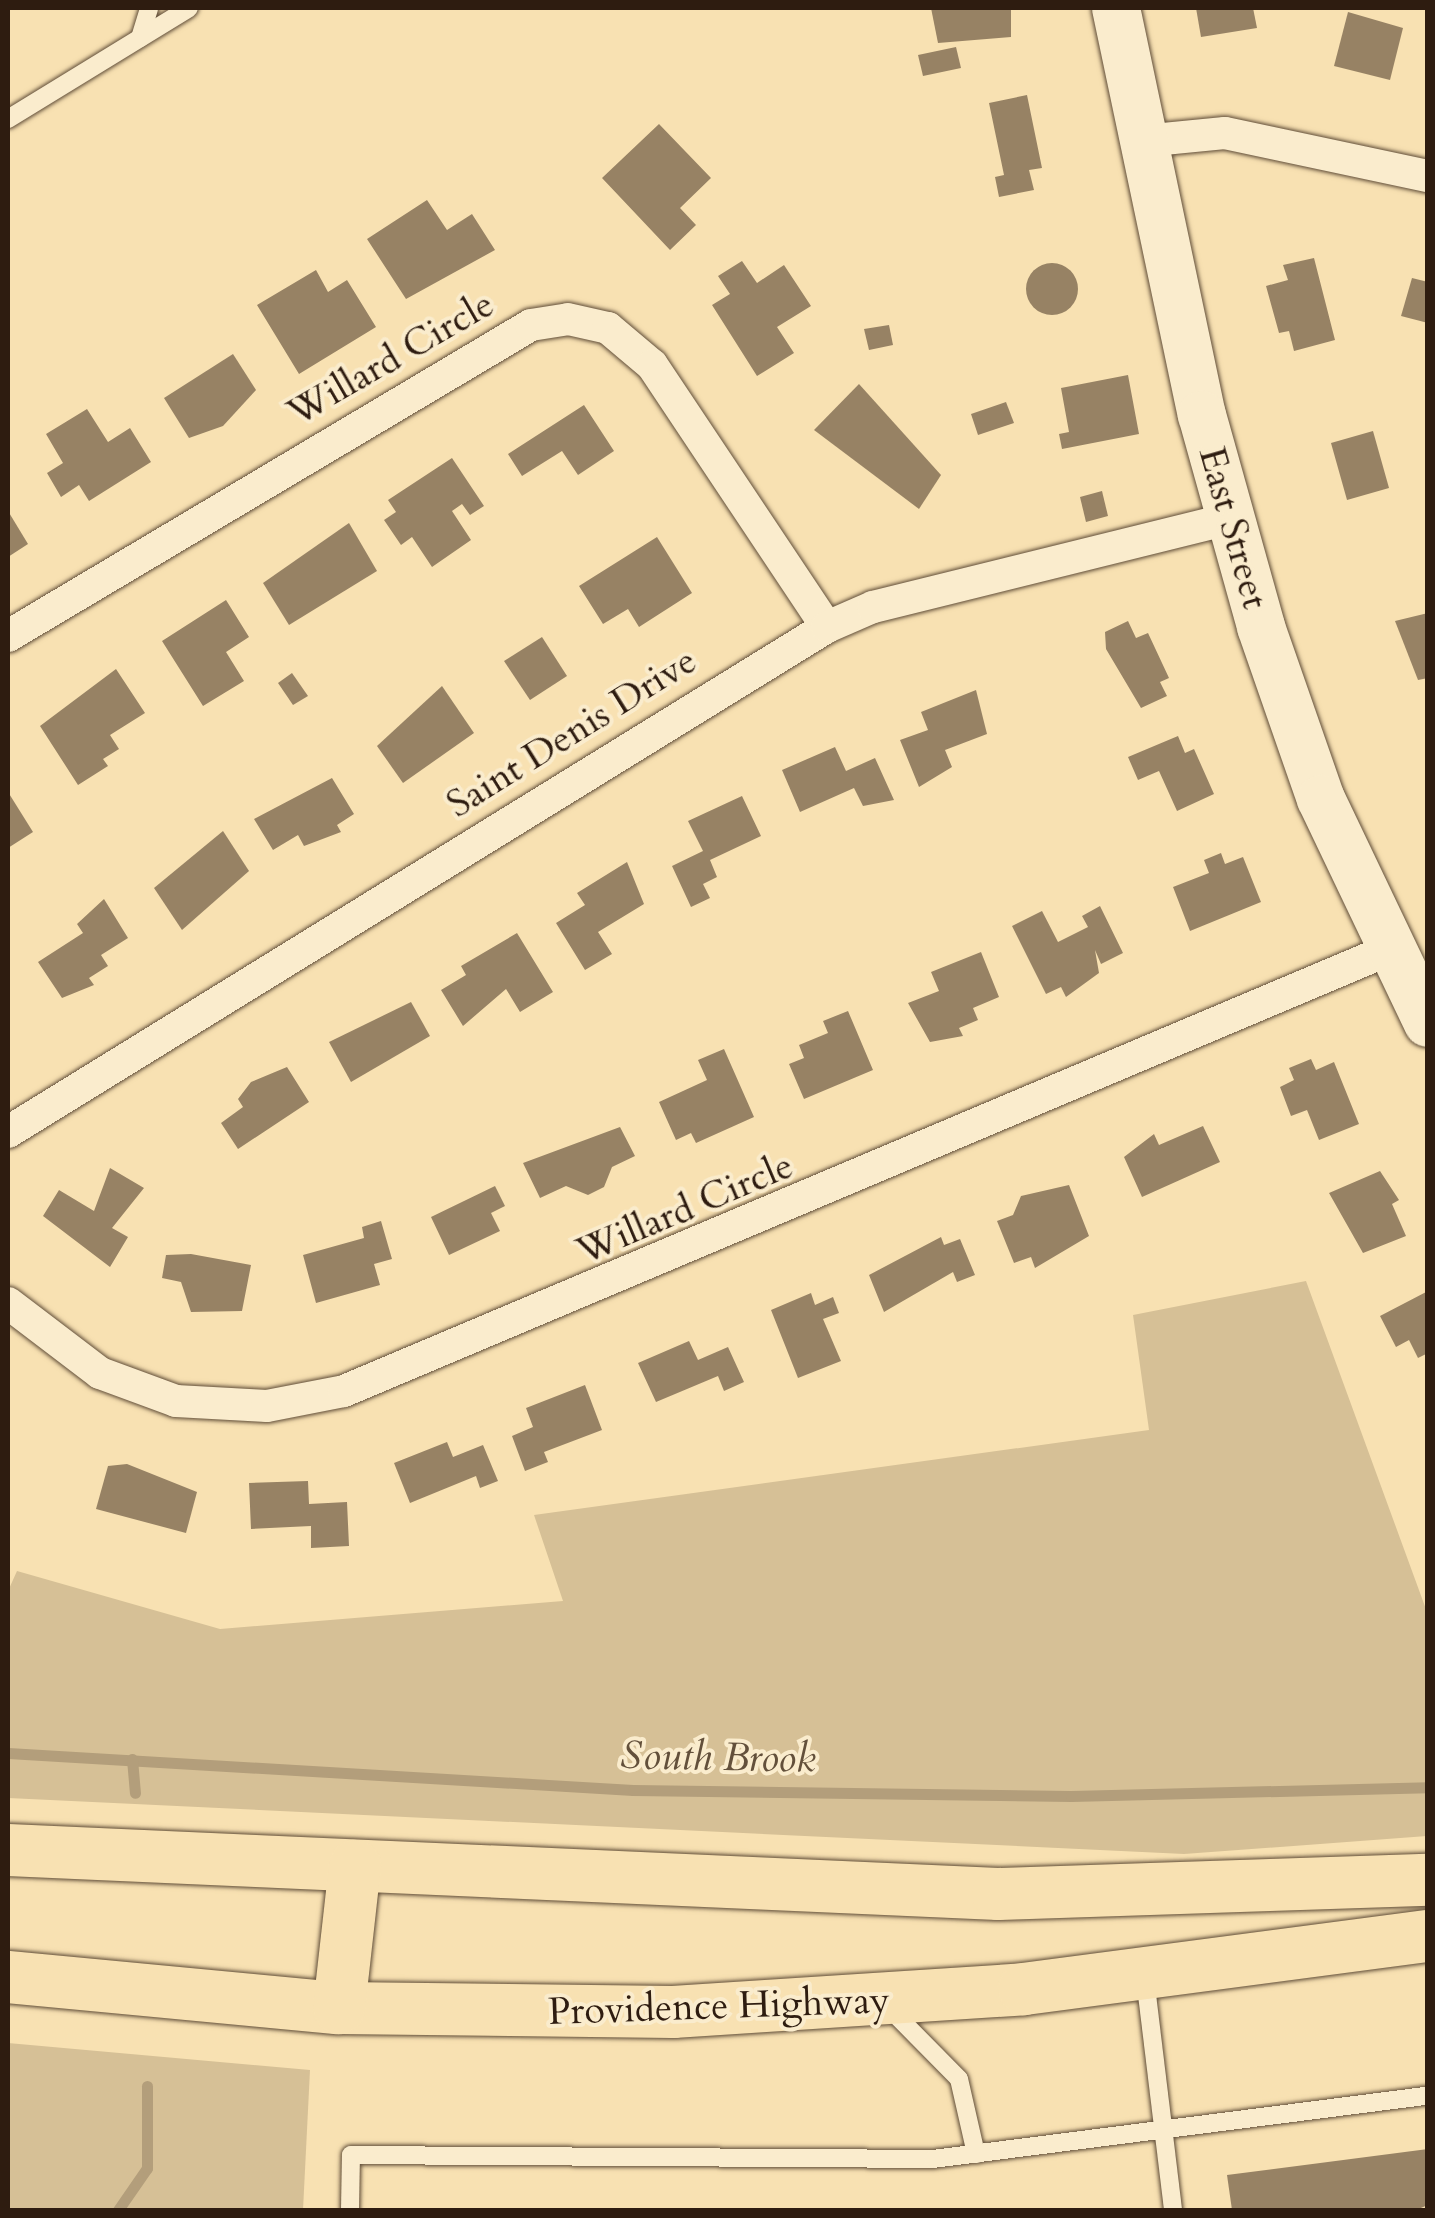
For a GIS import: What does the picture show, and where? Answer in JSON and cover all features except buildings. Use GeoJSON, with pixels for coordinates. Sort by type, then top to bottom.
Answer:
{"type":"FeatureCollection","features":[{"type":"Feature","properties":{"kind":"main road","name":"East Street"},"geometry":{"type":"LineString","coordinates":[[1116,8],[1229,519],[1305,759],[1428,1023]]}},
{"type":"Feature","properties":{"kind":"main road"},"geometry":{"type":"LineString","coordinates":[[8,1850],[1068,1896],[1428,1880]]}},
{"type":"Feature","properties":{"kind":"main road"},"geometry":{"type":"LineString","coordinates":[[338,2008],[354,1866]]}},
{"type":"Feature","properties":{"kind":"main road","name":"Providence Highway"},"geometry":{"type":"LineString","coordinates":[[8,1977],[338,2008],[584,2014],[882,2002],[1144,1974],[1428,1936]]}},
{"type":"Feature","properties":{"kind":"street"},"geometry":{"type":"LineString","coordinates":[[1143,141],[1225,133],[1428,176]]}},
{"type":"Feature","properties":{"kind":"street","name":"Willard Circle"},"geometry":{"type":"LineString","coordinates":[[8,636],[531,325],[568,320],[608,328],[652,365],[827,627]]}},
{"type":"Feature","properties":{"kind":"street","name":"Saint Denis Drive"},"geometry":{"type":"LineString","coordinates":[[8,1132],[827,627],[873,607],[1229,519]]}},
{"type":"Feature","properties":{"kind":"street","name":"Willard Circle"},"geometry":{"type":"LineString","coordinates":[[8,1303],[100,1373],[176,1401],[267,1406],[344,1390],[464,1348],[1391,949]]}},
{"type":"Feature","properties":{"kind":"lane"},"geometry":{"type":"LineString","coordinates":[[140,38],[150,8]]}},
{"type":"Feature","properties":{"kind":"lane"},"geometry":{"type":"LineString","coordinates":[[8,119],[189,8]]}},
{"type":"Feature","properties":{"kind":"lane"},"geometry":{"type":"LineString","coordinates":[[1144,1974],[1172,2210]]}},
{"type":"Feature","properties":{"kind":"lane"},"geometry":{"type":"LineString","coordinates":[[882,2002],[959,2079],[976,2154]]}},
{"type":"Feature","properties":{"kind":"lane"},"geometry":{"type":"LineString","coordinates":[[350,2210],[352,2155],[976,2154],[1428,2096]]}},
{"type":"Feature","properties":{"kind":"shaded area"},"geometry":{"type":"Polygon","coordinates":[[[1306,1281],[1427,1612],[1427,1836],[1184,1854],[8,1798],[8,1591],[17,1571],[220,1629],[563,1601],[534,1515],[1149,1430],[1133,1315],[1306,1281]]]}},
{"type":"Feature","properties":{"kind":"shaded area"},"geometry":{"type":"Polygon","coordinates":[[[8,2043],[310,2070],[303,2210],[8,2210],[8,2043]]]}},
{"type":"Feature","properties":{"kind":"waterway","name":"South Brook"},"geometry":{"type":"LineString","coordinates":[[8,1753],[633,1790],[1071,1796],[1428,1787]]}},
{"type":"Feature","properties":{"kind":"waterway"},"geometry":{"type":"LineString","coordinates":[[132,1759],[135,1793]]}},
{"type":"Feature","properties":{"kind":"waterway"},"geometry":{"type":"LineString","coordinates":[[118,2210],[147,2168],[147,2086]]}}]}
